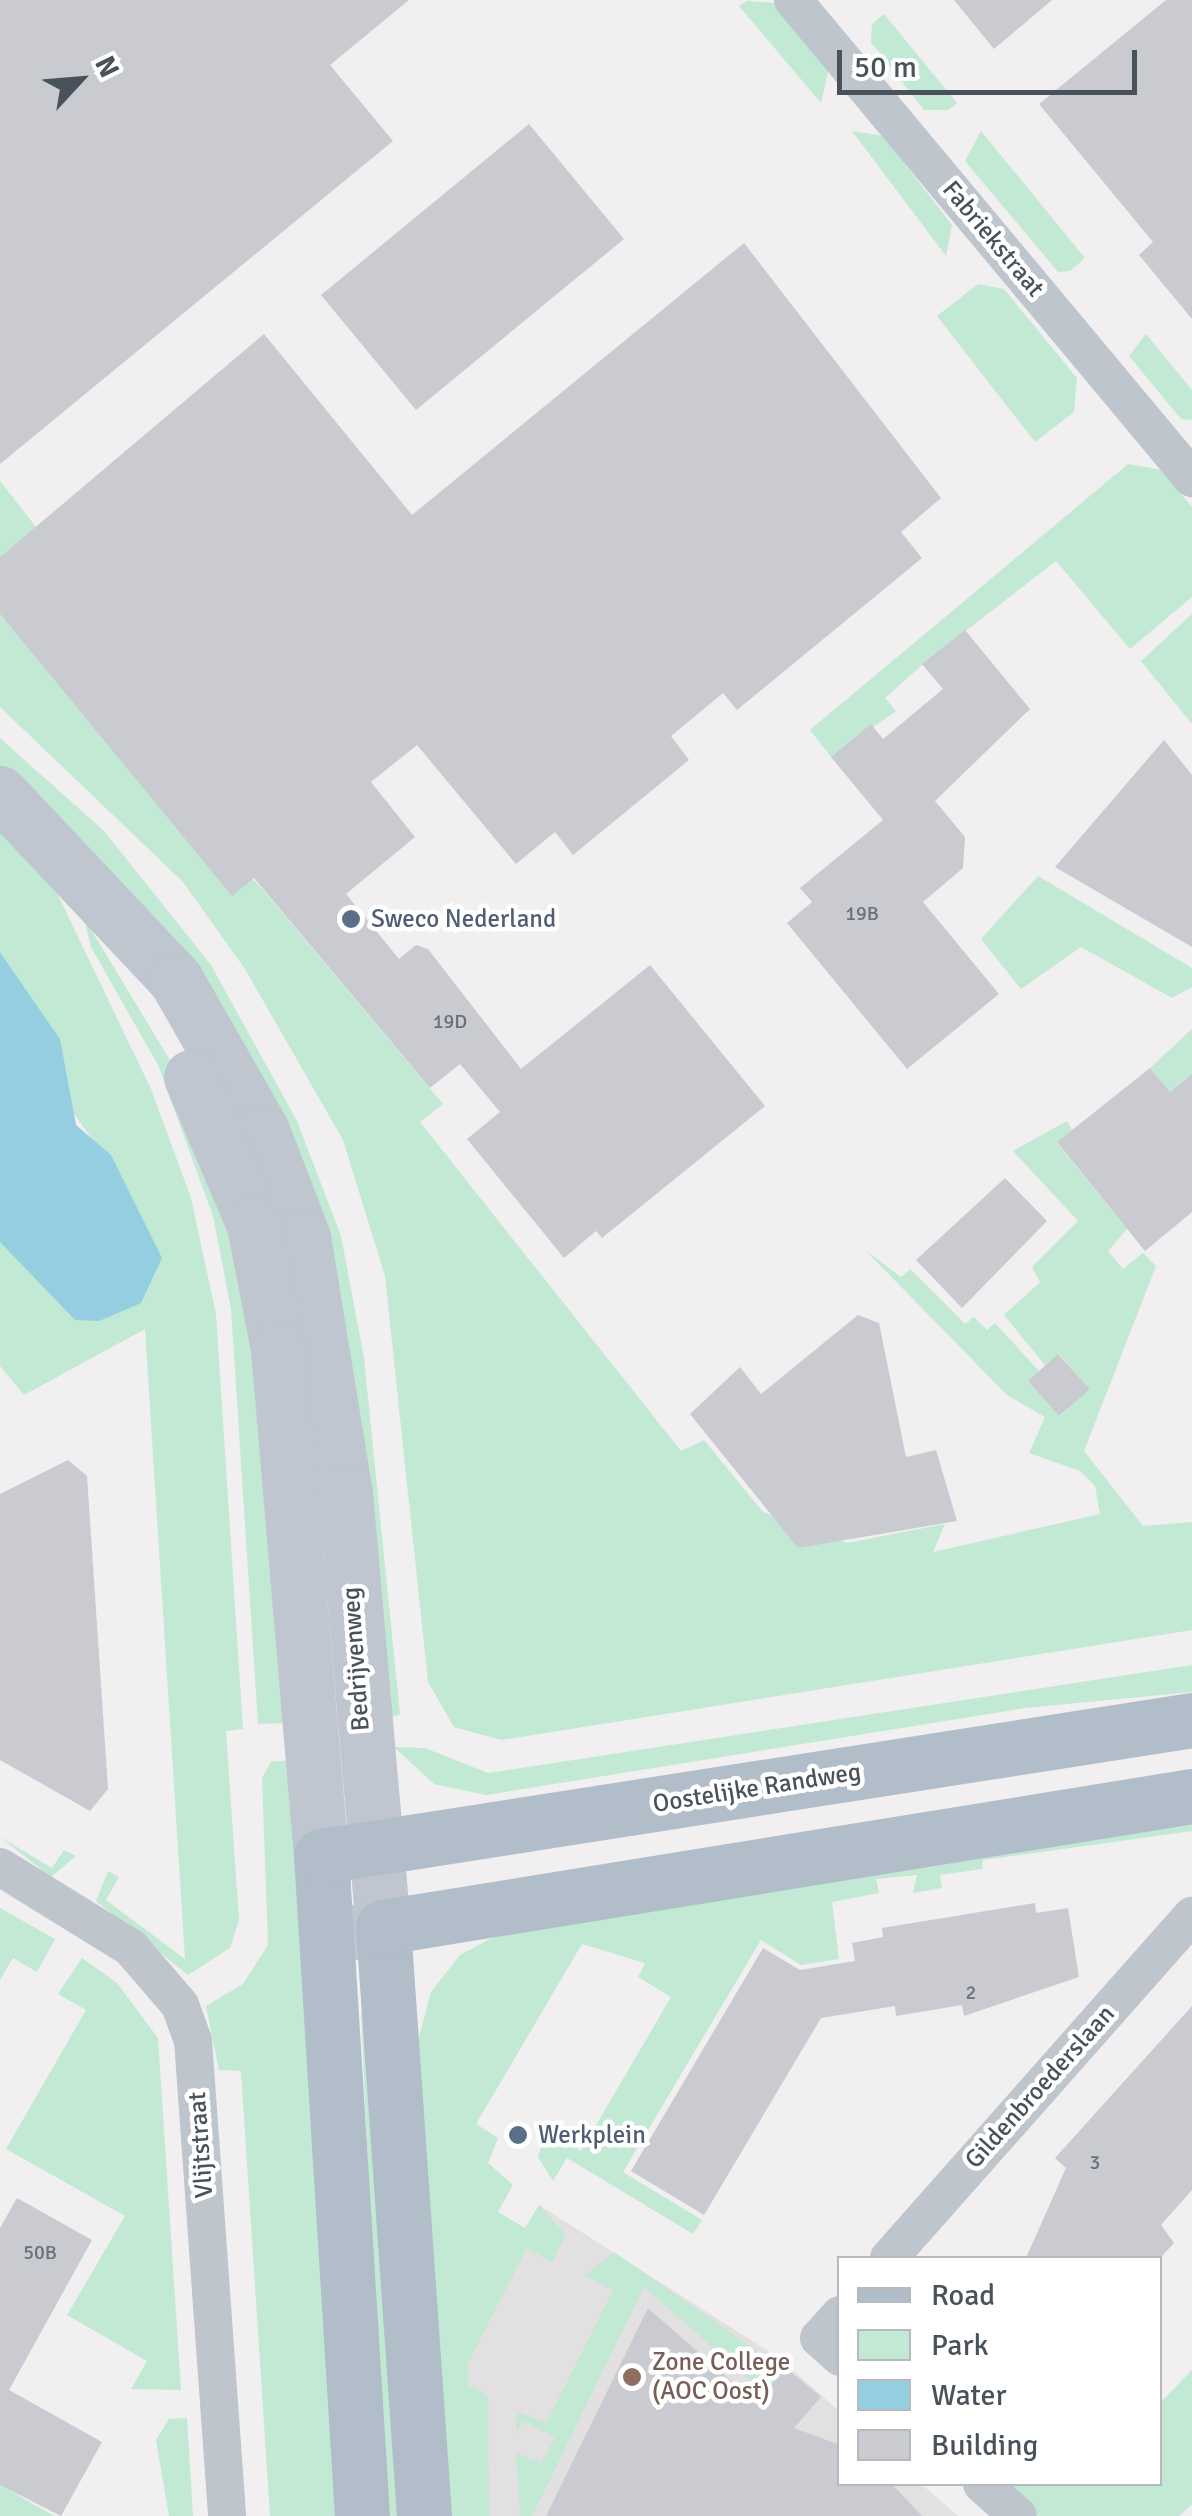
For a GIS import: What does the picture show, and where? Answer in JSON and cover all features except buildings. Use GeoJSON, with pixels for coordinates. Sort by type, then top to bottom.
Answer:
{"type":"FeatureCollection","features":[{"type":"Feature","properties":{"kind":"main road","name":"Bedrijvenweg"},"geometry":{"type":"LineString","coordinates":[[0,794],[176,980],[262,1131],[303,1237],[345,1493],[346,1853],[325,1936],[362,2516]]}},
{"type":"Feature","properties":{"kind":"main road","name":"Oostelijke Randweg"},"geometry":{"type":"LineString","coordinates":[[346,1853],[1192,1720]]}},
{"type":"Feature","properties":{"kind":"main road"},"geometry":{"type":"LineString","coordinates":[[325,1936],[1192,1796]]}},
{"type":"Feature","properties":{"kind":"main road","name":"Bedrijvenweg"},"geometry":{"type":"LineString","coordinates":[[346,1853],[383,1927],[424,2516]]}},
{"type":"Feature","properties":{"kind":"street","name":"Fabriekstraat"},"geometry":{"type":"LineString","coordinates":[[794,0],[1192,478]]}},
{"type":"Feature","properties":{"kind":"street","name":"Vlijtstraat"},"geometry":{"type":"LineString","coordinates":[[0,1868],[131,1948],[180,2006],[193,2040],[227,2516]]}},
{"type":"Feature","properties":{"kind":"street","name":"Gildenbroederslaan"},"geometry":{"type":"LineString","coordinates":[[891,2256],[1192,1916]]}},
{"type":"Feature","properties":{"kind":"street"},"geometry":{"type":"LineString","coordinates":[[984,2486],[1018,2516]]}},
{"type":"Feature","properties":{"kind":"shaded area","name":"Zone College (AOC Oost)"},"geometry":{"type":"Polygon","coordinates":[[[539,2205],[779,2358],[837,2409],[837,2486],[923,2486],[958,2516],[471,2516],[460,2343],[539,2205]]]}},
{"type":"Feature","properties":{"kind":"green space"},"geometry":{"type":"Polygon","coordinates":[[[747,1],[776,3],[829,68],[821,103],[739,6],[747,1]]]}},
{"type":"Feature","properties":{"kind":"green space"},"geometry":{"type":"Polygon","coordinates":[[[884,14],[957,103],[948,110],[924,110],[871,42],[872,24],[884,14]]]}},
{"type":"Feature","properties":{"kind":"green space"},"geometry":{"type":"Polygon","coordinates":[[[852,131],[883,136],[952,225],[946,256],[852,131]]]}},
{"type":"Feature","properties":{"kind":"green space"},"geometry":{"type":"Polygon","coordinates":[[[981,131],[1085,258],[1070,271],[1058,272],[965,161],[981,131]]]}},
{"type":"Feature","properties":{"kind":"green space"},"geometry":{"type":"Polygon","coordinates":[[[978,284],[1004,289],[1077,378],[1074,412],[1035,442],[937,316],[978,284]]]}},
{"type":"Feature","properties":{"kind":"green space"},"geometry":{"type":"Polygon","coordinates":[[[1146,334],[1192,390],[1192,420],[1181,419],[1129,356],[1146,334]]]}},
{"type":"Feature","properties":{"kind":"green space"},"geometry":{"type":"Polygon","coordinates":[[[1128,464],[1162,470],[1192,507],[1192,597],[1130,649],[1056,561],[923,664],[885,698],[896,711],[831,757],[810,730],[1128,464]]]}},
{"type":"Feature","properties":{"kind":"green space"},"geometry":{"type":"Polygon","coordinates":[[[0,481],[36,527],[0,557],[0,481]]]}},
{"type":"Feature","properties":{"kind":"green space"},"geometry":{"type":"Polygon","coordinates":[[[0,614],[232,895],[252,879],[259,885],[443,1104],[420,1122],[681,1451],[704,1440],[763,1512],[847,1543],[945,1524],[933,1552],[1100,1514],[1095,1486],[1080,1471],[1029,1453],[1045,1417],[1007,1395],[865,1250],[901,1277],[910,1269],[965,1324],[974,1317],[987,1330],[995,1323],[1039,1371],[1028,1381],[1060,1416],[1089,1388],[1059,1354],[1045,1365],[1004,1315],[1040,1282],[1032,1267],[1078,1221],[1013,1151],[1067,1121],[1072,1130],[1057,1143],[1127,1229],[1108,1251],[1123,1269],[1143,1253],[1156,1266],[1084,1451],[1143,1526],[1192,1522],[1192,1630],[501,1740],[454,1727],[428,1682],[385,1276],[343,1140],[245,969],[183,882],[0,707],[0,614]]]}},
{"type":"Feature","properties":{"kind":"green space"},"geometry":{"type":"Polygon","coordinates":[[[1192,614],[1192,724],[1141,661],[1192,614]]]}},
{"type":"Feature","properties":{"kind":"green space"},"geometry":{"type":"Polygon","coordinates":[[[0,738],[104,831],[211,965],[297,1121],[341,1236],[364,1358],[400,1714],[382,1721],[304,1195],[0,768],[0,738]]]}},
{"type":"Feature","properties":{"kind":"green space"},"geometry":{"type":"Polygon","coordinates":[[[0,826],[56,891],[151,1089],[191,1198],[216,1314],[243,1729],[226,1731],[239,1920],[230,1948],[188,1975],[96,1901],[108,1871],[119,1877],[106,1900],[185,1959],[145,1329],[24,1395],[0,1366],[0,1213],[92,1139],[68,1105],[60,1039],[0,952],[0,826]]]}},
{"type":"Feature","properties":{"kind":"green space"},"geometry":{"type":"Polygon","coordinates":[[[1038,876],[1192,968],[1192,987],[1172,998],[1081,947],[1021,989],[981,939],[1038,876]]]}},
{"type":"Feature","properties":{"kind":"green space"},"geometry":{"type":"Polygon","coordinates":[[[83,916],[183,1082],[241,1247],[289,1723],[258,1724],[231,1309],[213,1216],[158,1065],[91,947],[83,916]]]}},
{"type":"Feature","properties":{"kind":"green space"},"geometry":{"type":"Polygon","coordinates":[[[1192,1029],[1192,1074],[1170,1092],[1150,1068],[1192,1029]]]}},
{"type":"Feature","properties":{"kind":"green space"},"geometry":{"type":"Polygon","coordinates":[[[1192,1665],[1192,1692],[1025,1708],[486,1795],[434,1784],[394,1747],[425,1748],[488,1773],[1192,1665]]]}},
{"type":"Feature","properties":{"kind":"green space"},"geometry":{"type":"Polygon","coordinates":[[[290,1760],[341,2516],[270,2516],[241,2071],[219,2070],[206,2006],[243,1984],[268,1945],[262,1778],[271,1762],[290,1760]]]}},
{"type":"Feature","properties":{"kind":"green space"},"geometry":{"type":"Polygon","coordinates":[[[1192,1819],[1192,1831],[983,1860],[982,1869],[940,1875],[942,1888],[913,1893],[917,1875],[876,1879],[879,1893],[832,1902],[839,1959],[801,1965],[761,1940],[623,2172],[702,2220],[693,2234],[567,2158],[553,2181],[538,2157],[546,2131],[581,2151],[671,1997],[638,1977],[645,1963],[582,1944],[476,2124],[498,2138],[488,2163],[513,2185],[498,2212],[525,2228],[539,2205],[566,2235],[552,2262],[527,2248],[467,2365],[469,2386],[488,2395],[489,2516],[445,2516],[416,2048],[431,1992],[460,1955],[499,1934],[1192,1819]]]}},
{"type":"Feature","properties":{"kind":"green space"},"geometry":{"type":"Polygon","coordinates":[[[0,1837],[52,1868],[64,1850],[76,1856],[51,1877],[0,1837]]]}},
{"type":"Feature","properties":{"kind":"green space"},"geometry":{"type":"Polygon","coordinates":[[[0,1908],[55,1939],[37,1972],[13,1958],[0,1980],[0,1908]]]}},
{"type":"Feature","properties":{"kind":"green space"},"geometry":{"type":"Polygon","coordinates":[[[82,1958],[117,1983],[158,2038],[181,2390],[131,2389],[147,2361],[67,2315],[125,2216],[6,2149],[86,2010],[58,1994],[82,1958]]]}},
{"type":"Feature","properties":{"kind":"green space"},"geometry":{"type":"Polygon","coordinates":[[[361,2013],[366,2015],[403,2516],[384,2516],[361,2013]]]}},
{"type":"Feature","properties":{"kind":"green space"},"geometry":{"type":"Polygon","coordinates":[[[614,2252],[822,2396],[765,2393],[644,2287],[532,2516],[520,2516],[516,2453],[541,2463],[555,2438],[524,2421],[516,2433],[519,2412],[546,2423],[613,2291],[585,2275],[614,2252]]]}},
{"type":"Feature","properties":{"kind":"green space"},"geometry":{"type":"Polygon","coordinates":[[[1192,2370],[1192,2504],[1179,2516],[1039,2516],[1005,2486],[1162,2486],[1162,2401],[1192,2370]]]}},
{"type":"Feature","properties":{"kind":"green space"},"geometry":{"type":"Polygon","coordinates":[[[187,2418],[193,2516],[169,2516],[156,2440],[169,2419],[187,2418]]]}},
{"type":"Feature","properties":{"kind":"green space"},"geometry":{"type":"Polygon","coordinates":[[[0,2485],[54,2516],[0,2516],[0,2485]]]}},
{"type":"Feature","properties":{"kind":"water"},"geometry":{"type":"Polygon","coordinates":[[[0,952],[60,1039],[76,1125],[111,1155],[162,1258],[141,1303],[99,1321],[75,1320],[0,1242],[0,952]]]}},
{"type":"Feature","properties":{"kind":"place","name":"Sweco Nederland"},"geometry":{"type":"Point","coordinates":[351,919]}},
{"type":"Feature","properties":{"kind":"place","name":"Werkplein"},"geometry":{"type":"Point","coordinates":[518,2135]}},
{"type":"Feature","properties":{"kind":"place","name":"Zone College (AOC Oost)"},"geometry":{"type":"Point","coordinates":[632,2377]}}]}
